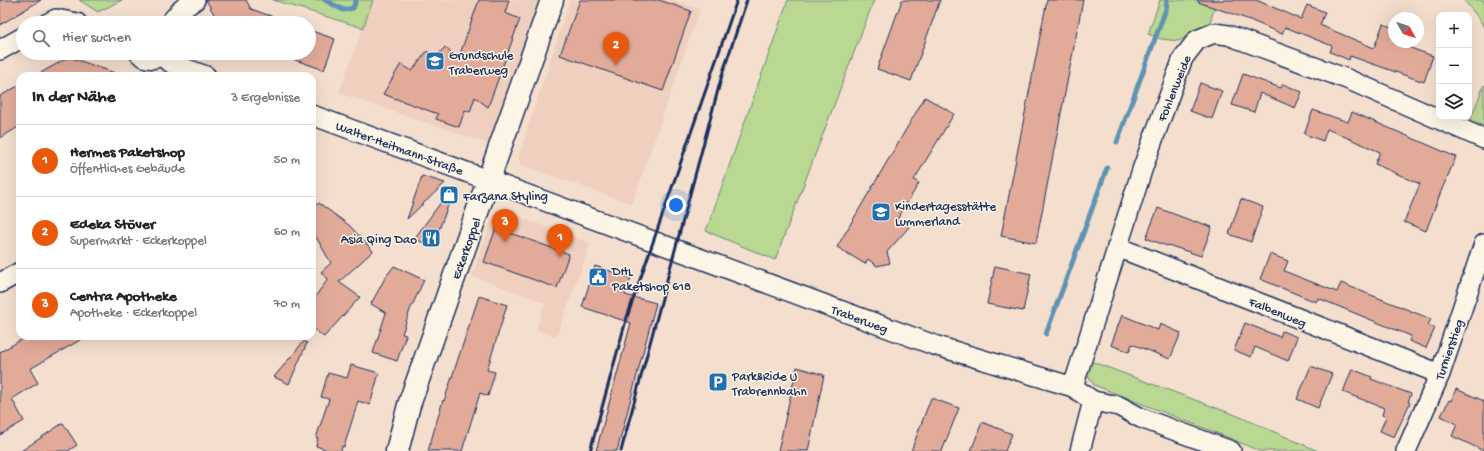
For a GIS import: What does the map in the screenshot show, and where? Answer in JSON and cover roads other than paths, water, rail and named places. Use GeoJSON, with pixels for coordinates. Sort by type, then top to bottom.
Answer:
{"type":"FeatureCollection","features":[{"type":"Feature","properties":{"kind":"street"},"geometry":{"type":"LineString","coordinates":[[176,16],[181,10],[195,0]]}},
{"type":"Feature","properties":{"kind":"street","name":"Eckerkoppel"},"geometry":{"type":"LineString","coordinates":[[397,451],[409,405],[552,0]]}},
{"type":"Feature","properties":{"kind":"street","name":"Fohlenweide"},"geometry":{"type":"LineString","coordinates":[[1073,387],[1143,166],[1183,58],[1197,40],[1214,33],[1228,35],[1347,79],[1484,139]]}},
{"type":"Feature","properties":{"kind":"street"},"geometry":{"type":"LineString","coordinates":[[0,50],[16,41]]}},
{"type":"Feature","properties":{"kind":"street"},"geometry":{"type":"LineString","coordinates":[[169,60],[173,64],[195,72]]}},
{"type":"Feature","properties":{"kind":"street","name":"Walter-Heitmann-Straße"},"geometry":{"type":"LineString","coordinates":[[316,116],[489,180]]}},
{"type":"Feature","properties":{"kind":"street","name":"Traberweg"},"geometry":{"type":"LineString","coordinates":[[489,180],[934,345],[1073,387],[1093,401],[1119,406],[1141,418],[1231,451]]}},
{"type":"Feature","properties":{"kind":"street","name":"Turnierstieg"},"geometry":{"type":"LineString","coordinates":[[1406,451],[1440,374],[1479,275],[1484,244]]}},
{"type":"Feature","properties":{"kind":"street","name":"Falbenweg"},"geometry":{"type":"LineString","coordinates":[[1117,247],[1440,374]]}},
{"type":"Feature","properties":{"kind":"street"},"geometry":{"type":"LineString","coordinates":[[0,283],[16,274]]}},
{"type":"Feature","properties":{"kind":"street"},"geometry":{"type":"LineString","coordinates":[[1080,451],[1093,401]]}},
{"type":"Feature","properties":{"kind":"waterway"},"geometry":{"type":"LineString","coordinates":[[325,0],[343,10],[353,8],[356,0]]}},
{"type":"Feature","properties":{"kind":"waterway"},"geometry":{"type":"LineString","coordinates":[[1117,142],[1166,9],[1167,0]]}},
{"type":"Feature","properties":{"kind":"waterway"},"geometry":{"type":"LineString","coordinates":[[1046,334],[1107,168]]}},
{"type":"Feature","properties":{"kind":"railway"},"geometry":{"type":"LineString","coordinates":[[590,451],[626,320],[737,0]]}},
{"type":"Feature","properties":{"kind":"railway"},"geometry":{"type":"LineString","coordinates":[[621,451],[722,75],[747,0]]}},
{"type":"Feature","properties":{"kind":"place","name":"Grundschule Traberweg"},"geometry":{"type":"Point","coordinates":[435,61]}},
{"type":"Feature","properties":{"kind":"place","name":"Edeka Stöver"},"geometry":{"type":"Point","coordinates":[616,65]}},
{"type":"Feature","properties":{"kind":"place","name":"Farzana Styling"},"geometry":{"type":"Point","coordinates":[449,195]}},
{"type":"Feature","properties":{"kind":"place","name":"Kindertagesstätte Lummerland"},"geometry":{"type":"Point","coordinates":[881,212]}},
{"type":"Feature","properties":{"kind":"place","name":"Asia Qing Dao"},"geometry":{"type":"Point","coordinates":[431,238]}},
{"type":"Feature","properties":{"kind":"place","name":"Centra Apotheke"},"geometry":{"type":"Point","coordinates":[505,242]}},
{"type":"Feature","properties":{"kind":"place","name":"Hermes Paketshop"},"geometry":{"type":"Point","coordinates":[560,257]}},
{"type":"Feature","properties":{"kind":"place","name":"DHL Paketshop 618"},"geometry":{"type":"Point","coordinates":[598,277]}},
{"type":"Feature","properties":{"kind":"place","name":"Park&Ride U Trabrennbahn"},"geometry":{"type":"Point","coordinates":[718,382]}}]}
